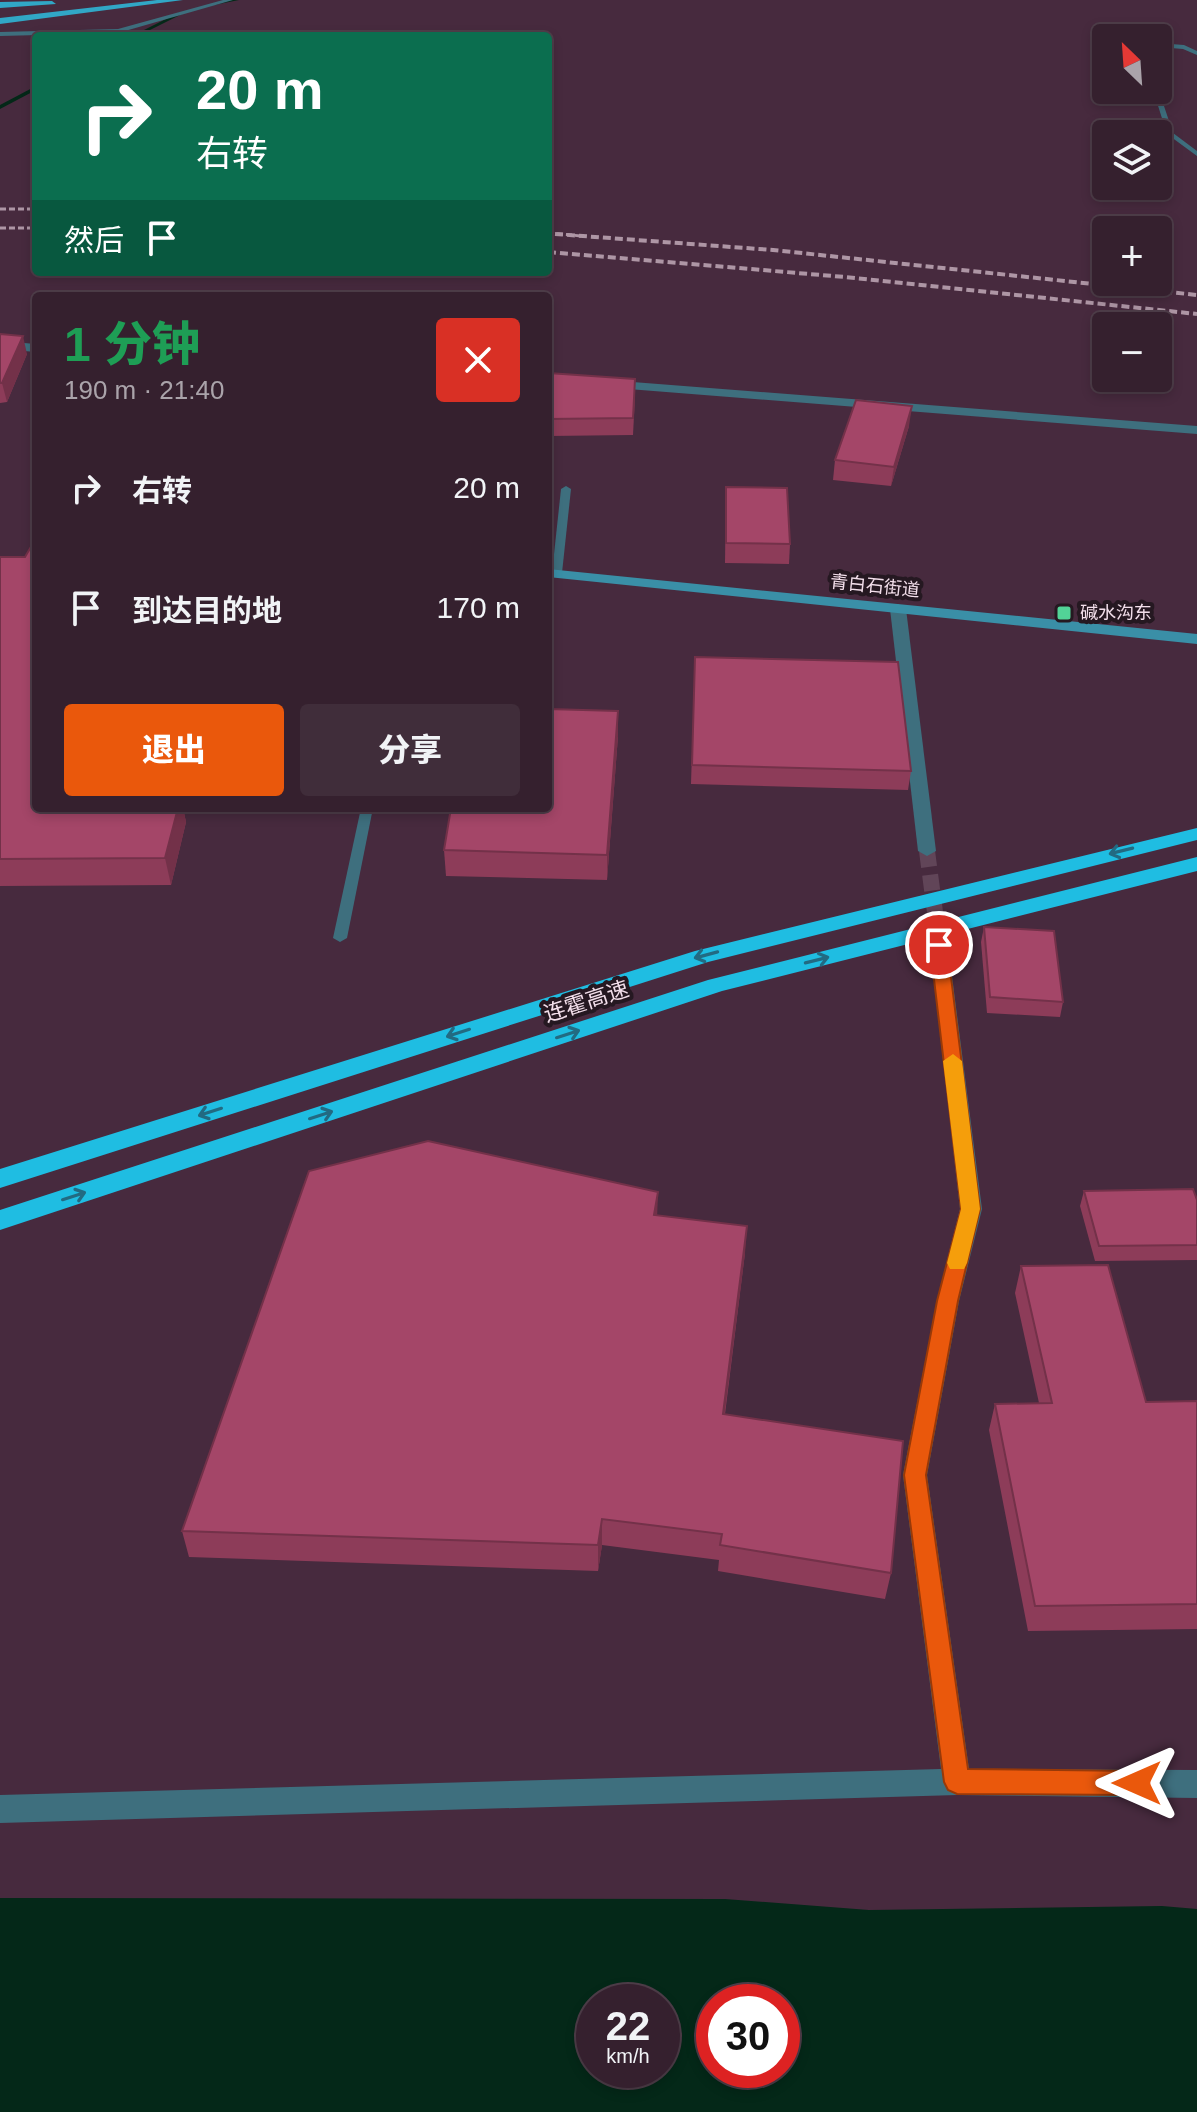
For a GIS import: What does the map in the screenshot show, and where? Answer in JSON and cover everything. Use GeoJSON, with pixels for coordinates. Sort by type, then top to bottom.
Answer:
{"type":"FeatureCollection","features":[{"type":"Feature","properties":{"kind":"highway","name":"连霍高速"},"geometry":{"type":"LineString","coordinates":[[0,1179],[703,956],[1197,834]]}},
{"type":"Feature","properties":{"kind":"highway","name":"连霍高速"},"geometry":{"type":"LineString","coordinates":[[0,1220],[716,985],[1197,864]]}},
{"type":"Feature","properties":{"kind":"main road"},"geometry":{"type":"LineString","coordinates":[[0,5],[84,0]]}},
{"type":"Feature","properties":{"kind":"main road"},"geometry":{"type":"LineString","coordinates":[[0,21],[179,0]]}},
{"type":"Feature","properties":{"kind":"street"},"geometry":{"type":"LineString","coordinates":[[0,345],[32,348]]}},
{"type":"Feature","properties":{"kind":"street"},"geometry":{"type":"LineString","coordinates":[[589,383],[1197,430]]}},
{"type":"Feature","properties":{"kind":"street","name":"青白石街道"},"geometry":{"type":"LineString","coordinates":[[552,573],[1197,639]]}},
{"type":"Feature","properties":{"kind":"street"},"geometry":{"type":"LineString","coordinates":[[898,609],[927,851]]}},
{"type":"Feature","properties":{"kind":"street"},"geometry":{"type":"LineString","coordinates":[[939,945],[971,1209],[948,1301],[915,1475],[957,1782]]}},
{"type":"Feature","properties":{"kind":"street"},"geometry":{"type":"LineString","coordinates":[[0,1809],[957,1782],[1197,1784]]}},
{"type":"Feature","properties":{"kind":"lane"},"geometry":{"type":"LineString","coordinates":[[79,32],[118,31],[230,0]]}},
{"type":"Feature","properties":{"kind":"lane"},"geometry":{"type":"LineString","coordinates":[[0,34],[32,33]]}},
{"type":"Feature","properties":{"kind":"lane"},"geometry":{"type":"LineString","coordinates":[[1172,46],[1197,53]]}},
{"type":"Feature","properties":{"kind":"lane"},"geometry":{"type":"LineString","coordinates":[[1160,104],[1170,134],[1197,154]]}},
{"type":"Feature","properties":{"kind":"lane"},"geometry":{"type":"LineString","coordinates":[[552,573],[566,489]]}},
{"type":"Feature","properties":{"kind":"lane"},"geometry":{"type":"LineString","coordinates":[[340,938],[366,812]]}},
{"type":"Feature","properties":{"kind":"shaded area"},"geometry":{"type":"Polygon","coordinates":[[[0,1898],[725,1899],[869,1910],[1162,1906],[1197,1909],[1197,2112],[0,2112],[0,1898]]]}},
{"type":"Feature","properties":{"kind":"building"},"geometry":{"type":"Polygon","coordinates":[[[0,334],[23,336],[2,383],[0,383],[0,334]]]}},
{"type":"Feature","properties":{"kind":"building"},"geometry":{"type":"Polygon","coordinates":[[[552,373],[635,379],[633,418],[552,419],[552,373]]]}},
{"type":"Feature","properties":{"kind":"building"},"geometry":{"type":"Polygon","coordinates":[[[856,400],[912,406],[894,467],[835,460],[856,400]]]}},
{"type":"Feature","properties":{"kind":"building"},"geometry":{"type":"Polygon","coordinates":[[[726,487],[787,488],[790,544],[726,543],[726,487]]]}},
{"type":"Feature","properties":{"kind":"building"},"geometry":{"type":"Polygon","coordinates":[[[32,545],[32,812],[177,812],[165,858],[0,859],[0,557],[25,557],[32,545]]]}},
{"type":"Feature","properties":{"kind":"building"},"geometry":{"type":"Polygon","coordinates":[[[695,657],[898,662],[911,771],[692,765],[695,657]]]}},
{"type":"Feature","properties":{"kind":"building"},"geometry":{"type":"Polygon","coordinates":[[[552,709],[618,711],[607,855],[444,850],[450,812],[552,812],[552,709]]]}},
{"type":"Feature","properties":{"kind":"building"},"geometry":{"type":"Polygon","coordinates":[[[984,927],[1054,931],[1063,1002],[990,997],[984,927]]]}},
{"type":"Feature","properties":{"kind":"building"},"geometry":{"type":"Polygon","coordinates":[[[428,1141],[658,1192],[654,1215],[747,1226],[723,1414],[903,1441],[891,1573],[720,1545],[722,1534],[602,1519],[598,1545],[182,1531],[309,1171],[428,1141]]]}},
{"type":"Feature","properties":{"kind":"building"},"geometry":{"type":"Polygon","coordinates":[[[1193,1189],[1197,1200],[1197,1245],[1099,1246],[1084,1191],[1193,1189]]]}},
{"type":"Feature","properties":{"kind":"building"},"geometry":{"type":"Polygon","coordinates":[[[1108,1265],[1146,1402],[1197,1401],[1197,1604],[1035,1606],[995,1404],[1052,1403],[1021,1266],[1108,1265]]]}},
{"type":"Feature","properties":{"kind":"waterway"},"geometry":{"type":"LineString","coordinates":[[214,4],[237,0]]}},
{"type":"Feature","properties":{"kind":"waterway"},"geometry":{"type":"LineString","coordinates":[[142,32],[182,13]]}},
{"type":"Feature","properties":{"kind":"waterway"},"geometry":{"type":"LineString","coordinates":[[0,107],[32,90]]}},
{"type":"Feature","properties":{"kind":"tunnel"},"geometry":{"type":"LineString","coordinates":[[927,851],[938,935]]}},
{"type":"Feature","properties":{"kind":"tunnel"},"geometry":{"type":"LineString","coordinates":[[937,933],[939,945]]}},
{"type":"Feature","properties":{"kind":"railway"},"geometry":{"type":"LineString","coordinates":[[0,209],[32,209]]}},
{"type":"Feature","properties":{"kind":"railway"},"geometry":{"type":"LineString","coordinates":[[0,228],[32,228]]}},
{"type":"Feature","properties":{"kind":"railway"},"geometry":{"type":"LineString","coordinates":[[552,233],[581,236]]}},
{"type":"Feature","properties":{"kind":"railway"},"geometry":{"type":"LineString","coordinates":[[555,234],[581,236]]}},
{"type":"Feature","properties":{"kind":"railway"},"geometry":{"type":"LineString","coordinates":[[581,236],[773,250],[1197,295]]}},
{"type":"Feature","properties":{"kind":"railway"},"geometry":{"type":"LineString","coordinates":[[552,252],[845,277],[1197,314]]}},
{"type":"Feature","properties":{"kind":"slow traffic"},"geometry":{"type":"LineString","coordinates":[[953,1061],[971,1209],[957,1263]]}},
{"type":"Feature","properties":{"kind":"place","name":"碱水沟东"},"geometry":{"type":"Point","coordinates":[1064,613]}},
{"type":"Feature","properties":{"kind":"route"},"geometry":{"type":"LineString","coordinates":[[939,945],[971,1209],[948,1301],[915,1475],[957,1782],[1137,1783]]}}]}
